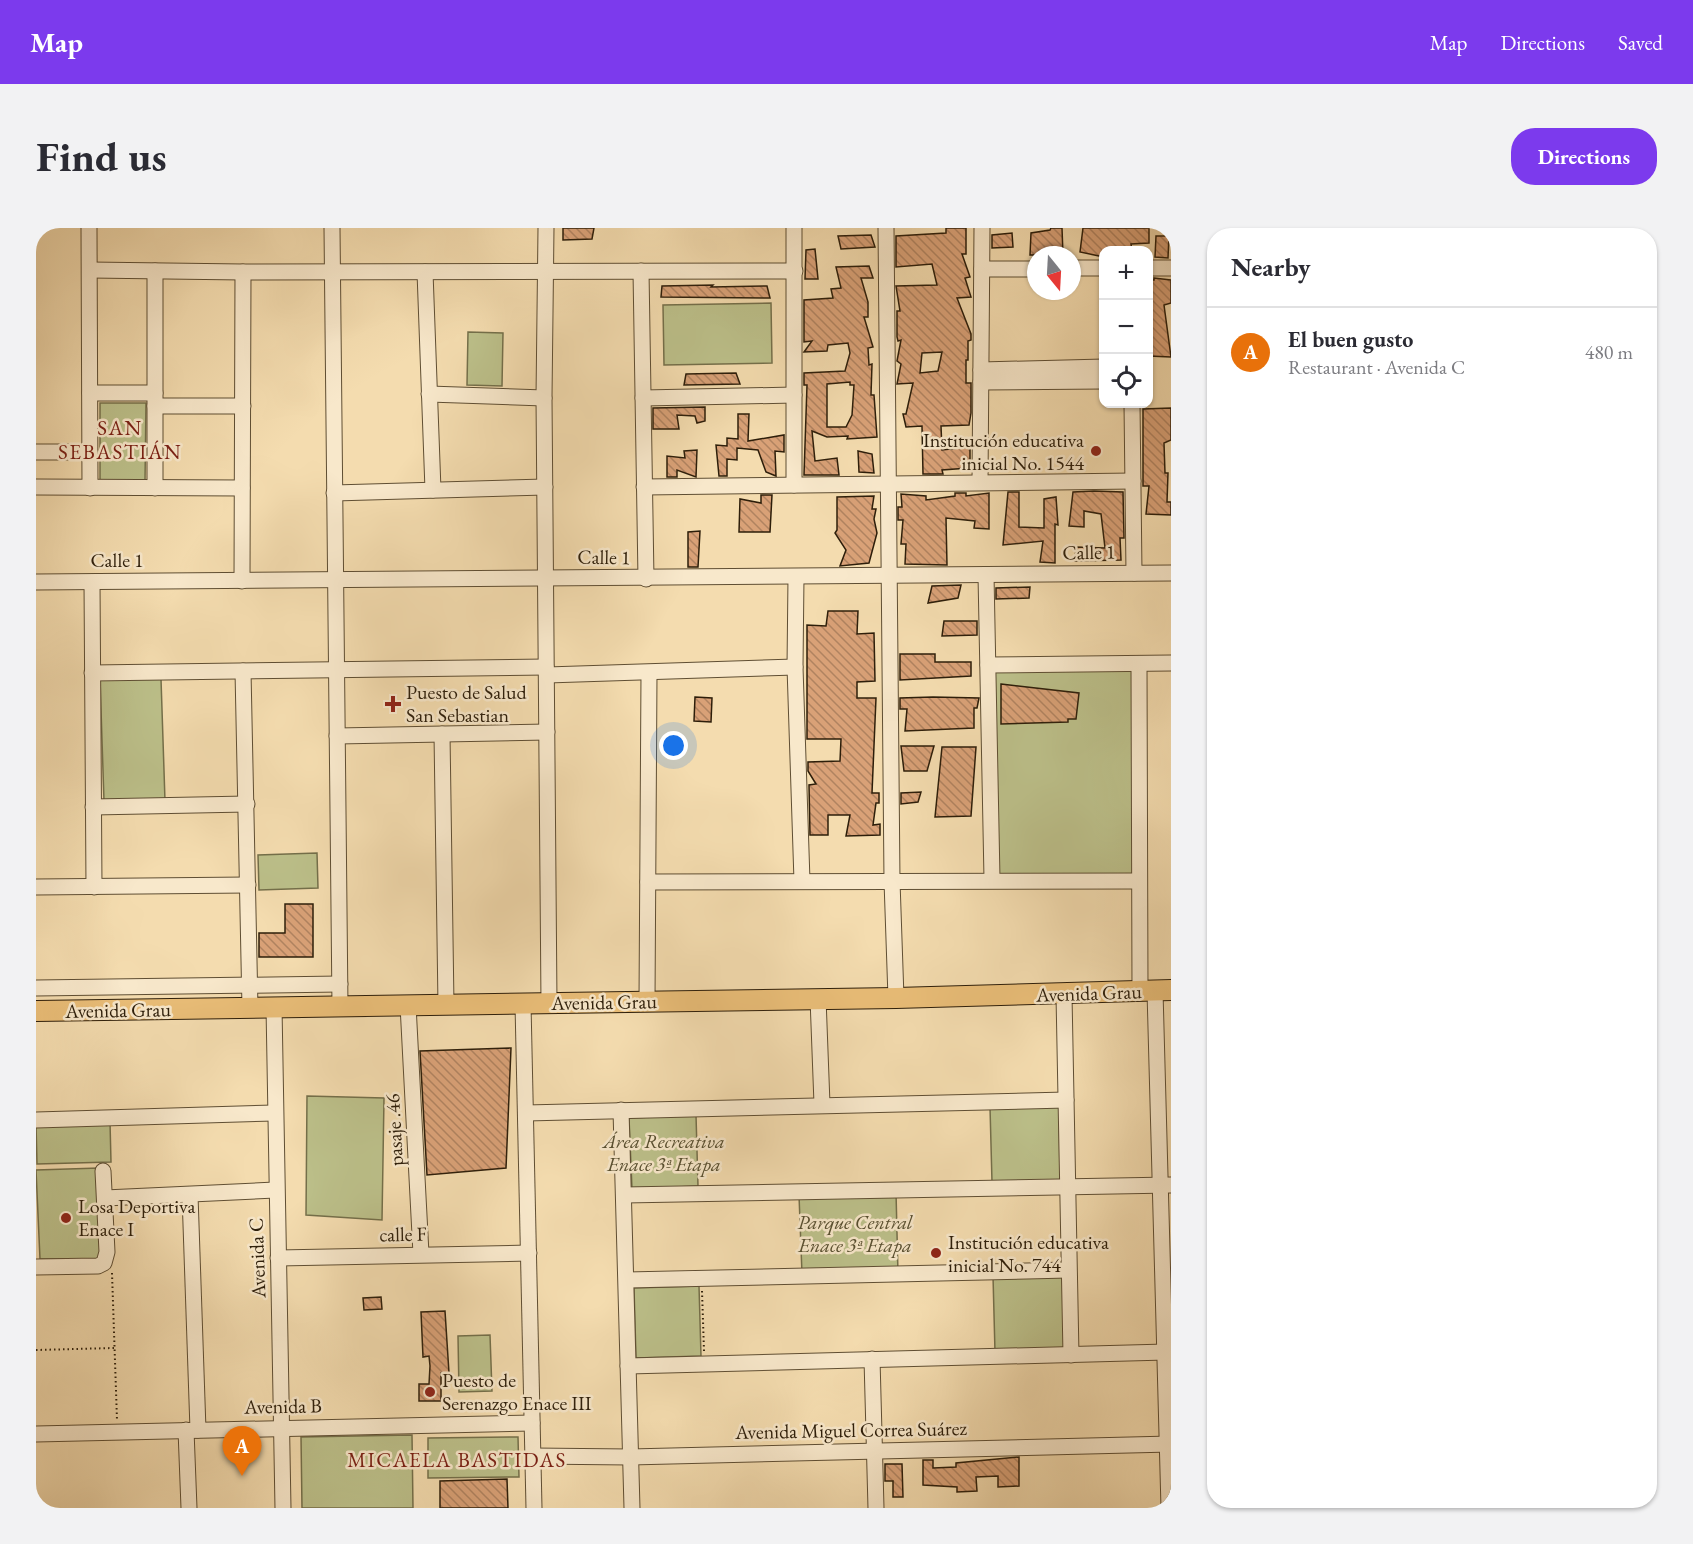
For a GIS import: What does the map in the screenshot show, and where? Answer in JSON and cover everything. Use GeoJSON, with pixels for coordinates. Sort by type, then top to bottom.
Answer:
{"type":"FeatureCollection","features":[{"type":"Feature","properties":{"kind":"main road","name":"Avenida Grau"},"geometry":{"type":"LineString","coordinates":[[36,1011],[1064,995],[1155,991]]}},
{"type":"Feature","properties":{"kind":"street"},"geometry":{"type":"LineString","coordinates":[[89,228],[90,488]]}},
{"type":"Feature","properties":{"kind":"street"},"geometry":{"type":"LineString","coordinates":[[332,228],[340,1006]]}},
{"type":"Feature","properties":{"kind":"street"},"geometry":{"type":"LineString","coordinates":[[546,228],[544,398],[549,1003]]}},
{"type":"Feature","properties":{"kind":"street"},"geometry":{"type":"LineString","coordinates":[[794,228],[794,485]]}},
{"type":"Feature","properties":{"kind":"street"},"geometry":{"type":"LineString","coordinates":[[886,228],[891,576],[892,881],[896,998]]}},
{"type":"Feature","properties":{"kind":"street"},"geometry":{"type":"LineString","coordinates":[[980,482],[982,228]]}},
{"type":"Feature","properties":{"kind":"street"},"geometry":{"type":"LineString","coordinates":[[982,269],[1027,268]]}},
{"type":"Feature","properties":{"kind":"street"},"geometry":{"type":"LineString","coordinates":[[1081,268],[1099,268]]}},
{"type":"Feature","properties":{"kind":"street"},"geometry":{"type":"LineString","coordinates":[[1153,268],[1171,268]]}},
{"type":"Feature","properties":{"kind":"street"},"geometry":{"type":"LineString","coordinates":[[90,270],[243,273],[795,271]]}},
{"type":"Feature","properties":{"kind":"street"},"geometry":{"type":"LineString","coordinates":[[155,271],[155,488]]}},
{"type":"Feature","properties":{"kind":"street"},"geometry":{"type":"LineString","coordinates":[[641,271],[646,579]]}},
{"type":"Feature","properties":{"kind":"street"},"geometry":{"type":"LineString","coordinates":[[424,272],[433,490]]}},
{"type":"Feature","properties":{"kind":"street"},"geometry":{"type":"LineString","coordinates":[[242,581],[243,273]]}},
{"type":"Feature","properties":{"kind":"street"},"geometry":{"type":"LineString","coordinates":[[981,376],[1099,367]]}},
{"type":"Feature","properties":{"kind":"street"},"geometry":{"type":"LineString","coordinates":[[981,376],[1099,381]]}},
{"type":"Feature","properties":{"kind":"street"},"geometry":{"type":"LineString","coordinates":[[90,393],[243,406]]}},
{"type":"Feature","properties":{"kind":"street"},"geometry":{"type":"LineString","coordinates":[[429,394],[544,398]]}},
{"type":"Feature","properties":{"kind":"street"},"geometry":{"type":"LineString","coordinates":[[644,398],[794,395]]}},
{"type":"Feature","properties":{"kind":"street"},"geometry":{"type":"LineString","coordinates":[[1132,408],[1134,573]]}},
{"type":"Feature","properties":{"kind":"street"},"geometry":{"type":"LineString","coordinates":[[36,452],[90,452]]}},
{"type":"Feature","properties":{"kind":"street"},"geometry":{"type":"LineString","coordinates":[[644,487],[1133,481]]}},
{"type":"Feature","properties":{"kind":"street"},"geometry":{"type":"LineString","coordinates":[[334,493],[545,487]]}},
{"type":"Feature","properties":{"kind":"street"},"geometry":{"type":"LineString","coordinates":[[36,488],[242,488]]}},
{"type":"Feature","properties":{"kind":"street","name":"Calle 1"},"geometry":{"type":"LineString","coordinates":[[36,582],[545,577],[646,579],[1171,573]]}},
{"type":"Feature","properties":{"kind":"street"},"geometry":{"type":"LineString","coordinates":[[986,575],[992,879]]}},
{"type":"Feature","properties":{"kind":"street"},"geometry":{"type":"LineString","coordinates":[[796,577],[795,667],[802,881]]}},
{"type":"Feature","properties":{"kind":"street"},"geometry":{"type":"LineString","coordinates":[[92,582],[94,887]]}},
{"type":"Feature","properties":{"kind":"street"},"geometry":{"type":"LineString","coordinates":[[988,666],[1171,663]]}},
{"type":"Feature","properties":{"kind":"street"},"geometry":{"type":"LineString","coordinates":[[1139,664],[1138,881],[1155,991],[1164,1099],[1169,1508]]}},
{"type":"Feature","properties":{"kind":"street"},"geometry":{"type":"LineString","coordinates":[[92,673],[337,669],[649,674],[795,667]]}},
{"type":"Feature","properties":{"kind":"street"},"geometry":{"type":"LineString","coordinates":[[243,671],[250,1008]]}},
{"type":"Feature","properties":{"kind":"street"},"geometry":{"type":"LineString","coordinates":[[647,1002],[649,674]]}},
{"type":"Feature","properties":{"kind":"street"},"geometry":{"type":"LineString","coordinates":[[336,736],[547,732]]}},
{"type":"Feature","properties":{"kind":"street"},"geometry":{"type":"LineString","coordinates":[[442,734],[446,1005]]}},
{"type":"Feature","properties":{"kind":"street"},"geometry":{"type":"LineString","coordinates":[[93,807],[247,804]]}},
{"type":"Feature","properties":{"kind":"street"},"geometry":{"type":"LineString","coordinates":[[648,882],[992,879],[1138,881]]}},
{"type":"Feature","properties":{"kind":"street"},"geometry":{"type":"LineString","coordinates":[[36,887],[248,885]]}},
{"type":"Feature","properties":{"kind":"street","name":"Avenida Grau"},"geometry":{"type":"LineString","coordinates":[[36,988],[340,984]]}},
{"type":"Feature","properties":{"kind":"street"},"geometry":{"type":"LineString","coordinates":[[1064,995],[1071,1355]]}},
{"type":"Feature","properties":{"kind":"street"},"geometry":{"type":"LineString","coordinates":[[818,998],[822,1104]]}},
{"type":"Feature","properties":{"kind":"street"},"geometry":{"type":"LineString","coordinates":[[523,1004],[534,1508]]}},
{"type":"Feature","properties":{"kind":"street","name":"pasaje .46"},"geometry":{"type":"LineString","coordinates":[[408,1005],[421,1254]]}},
{"type":"Feature","properties":{"kind":"street","name":"Avenida C"},"geometry":{"type":"LineString","coordinates":[[274,1007],[275,1190],[283,1508]]}},
{"type":"Feature","properties":{"kind":"street"},"geometry":{"type":"LineString","coordinates":[[526,1113],[822,1104],[1066,1100]]}},
{"type":"Feature","properties":{"kind":"street"},"geometry":{"type":"LineString","coordinates":[[621,1110],[632,1508]]}},
{"type":"Feature","properties":{"kind":"street"},"geometry":{"type":"LineString","coordinates":[[36,1120],[274,1113]]}},
{"type":"Feature","properties":{"kind":"street"},"geometry":{"type":"LineString","coordinates":[[36,1267],[98,1266],[107,1259],[103,1171]]}},
{"type":"Feature","properties":{"kind":"street"},"geometry":{"type":"LineString","coordinates":[[624,1195],[1166,1185]]}},
{"type":"Feature","properties":{"kind":"street"},"geometry":{"type":"LineString","coordinates":[[105,1198],[275,1190]]}},
{"type":"Feature","properties":{"kind":"street"},"geometry":{"type":"LineString","coordinates":[[189,1508],[192,1430],[190,1195]]}},
{"type":"Feature","properties":{"kind":"street","name":"calle F"},"geometry":{"type":"LineString","coordinates":[[278,1258],[529,1253]]}},
{"type":"Feature","properties":{"kind":"street"},"geometry":{"type":"LineString","coordinates":[[627,1280],[1068,1270]]}},
{"type":"Feature","properties":{"kind":"street"},"geometry":{"type":"LineString","coordinates":[[628,1366],[1166,1352]]}},
{"type":"Feature","properties":{"kind":"street"},"geometry":{"type":"LineString","coordinates":[[872,1359],[876,1508]]}},
{"type":"Feature","properties":{"kind":"street","name":"Avenida B"},"geometry":{"type":"LineString","coordinates":[[36,1434],[532,1423]]}},
{"type":"Feature","properties":{"kind":"street","name":"Avenida Miguel Correa Suárez"},"geometry":{"type":"LineString","coordinates":[[533,1456],[630,1457],[1169,1444]]}},
{"type":"Feature","properties":{"kind":"path"},"geometry":{"type":"LineString","coordinates":[[107,1252],[112,1259],[118,1432]]}},
{"type":"Feature","properties":{"kind":"path"},"geometry":{"type":"LineString","coordinates":[[702,1279],[704,1363]]}},
{"type":"Feature","properties":{"kind":"path"},"geometry":{"type":"LineString","coordinates":[[36,1350],[115,1348]]}},
{"type":"Feature","properties":{"kind":"green space"},"geometry":{"type":"Polygon","coordinates":[[[771,303],[772,363],[664,365],[663,305],[771,303]]]}},
{"type":"Feature","properties":{"kind":"green space"},"geometry":{"type":"Polygon","coordinates":[[[468,332],[503,333],[502,386],[467,385],[468,332]]]}},
{"type":"Feature","properties":{"kind":"green space"},"geometry":{"type":"Polygon","coordinates":[[[100,403],[146,403],[145,482],[100,482],[100,403]]]}},
{"type":"Feature","properties":{"kind":"green space"},"geometry":{"type":"Polygon","coordinates":[[[1134,670],[1138,876],[992,874],[992,672],[1134,670]]]}},
{"type":"Feature","properties":{"kind":"green space"},"geometry":{"type":"Polygon","coordinates":[[[100,679],[161,679],[165,801],[104,801],[100,679]]]}},
{"type":"Feature","properties":{"kind":"green space"},"geometry":{"type":"Polygon","coordinates":[[[317,853],[318,888],[259,890],[258,855],[317,853]]]}},
{"type":"Feature","properties":{"kind":"green space"},"geometry":{"type":"Polygon","coordinates":[[[307,1096],[384,1098],[382,1220],[306,1215],[307,1096]]]}},
{"type":"Feature","properties":{"kind":"green space"},"geometry":{"type":"Polygon","coordinates":[[[1059,1106],[1060,1181],[992,1182],[990,1107],[1059,1106]]]}},
{"type":"Feature","properties":{"kind":"green space","name":"Área Recreativa Enace 3ª Etapa"},"geometry":{"type":"Polygon","coordinates":[[[696,1115],[698,1186],[632,1189],[629,1118],[696,1115]]]}},
{"type":"Feature","properties":{"kind":"green space"},"geometry":{"type":"Polygon","coordinates":[[[110,1122],[111,1162],[37,1164],[36,1124],[110,1122]]]}},
{"type":"Feature","properties":{"kind":"green space"},"geometry":{"type":"Polygon","coordinates":[[[99,1168],[104,1259],[40,1259],[36,1170],[99,1168]]]}},
{"type":"Feature","properties":{"kind":"green space","name":"Parque Central Enace 3ª Etapa"},"geometry":{"type":"Polygon","coordinates":[[[896,1192],[898,1274],[802,1274],[799,1195],[896,1192]]]}},
{"type":"Feature","properties":{"kind":"green space"},"geometry":{"type":"Polygon","coordinates":[[[1064,1274],[1066,1350],[995,1352],[993,1276],[1064,1274]]]}},
{"type":"Feature","properties":{"kind":"green space"},"geometry":{"type":"Polygon","coordinates":[[[699,1286],[701,1356],[636,1358],[634,1288],[699,1286]]]}},
{"type":"Feature","properties":{"kind":"green space"},"geometry":{"type":"Polygon","coordinates":[[[490,1335],[492,1391],[459,1392],[458,1336],[490,1335]]]}},
{"type":"Feature","properties":{"kind":"green space"},"geometry":{"type":"Polygon","coordinates":[[[412,1435],[413,1508],[302,1508],[301,1437],[412,1435]]]}},
{"type":"Feature","properties":{"kind":"green space"},"geometry":{"type":"Polygon","coordinates":[[[518,1437],[519,1477],[428,1478],[428,1438],[518,1437]]]}},
{"type":"Feature","properties":{"kind":"building"},"geometry":{"type":"Polygon","coordinates":[[[563,228],[594,228],[592,239],[563,240],[563,228]]]}},
{"type":"Feature","properties":{"kind":"building"},"geometry":{"type":"Polygon","coordinates":[[[946,228],[966,228],[966,254],[962,254],[970,277],[965,278],[971,297],[957,298],[971,334],[971,340],[968,341],[968,360],[966,360],[966,383],[971,383],[971,413],[969,425],[941,426],[942,450],[970,447],[970,459],[969,468],[942,470],[943,474],[923,474],[922,426],[906,427],[903,414],[906,414],[913,383],[897,384],[901,364],[897,361],[901,340],[898,341],[897,337],[897,311],[900,311],[896,286],[937,285],[932,264],[896,267],[896,236],[946,233],[946,228]],[[942,352],[922,353],[920,373],[938,371],[942,352]]]}},
{"type":"Feature","properties":{"kind":"building"},"geometry":{"type":"Polygon","coordinates":[[[1051,228],[1062,228],[1063,246],[1030,246],[1031,233],[1051,228]]]}},
{"type":"Feature","properties":{"kind":"building"},"geometry":{"type":"Polygon","coordinates":[[[1083,228],[1149,228],[1149,243],[1131,244],[1131,246],[1099,246],[1099,256],[1081,252],[1083,228]]]}},
{"type":"Feature","properties":{"kind":"building"},"geometry":{"type":"Polygon","coordinates":[[[1012,233],[1013,247],[992,248],[992,235],[1012,233]]]}},
{"type":"Feature","properties":{"kind":"building"},"geometry":{"type":"Polygon","coordinates":[[[871,235],[875,247],[841,249],[838,236],[871,235]]]}},
{"type":"Feature","properties":{"kind":"building"},"geometry":{"type":"Polygon","coordinates":[[[1156,236],[1169,236],[1168,258],[1155,257],[1156,236]]]}},
{"type":"Feature","properties":{"kind":"building"},"geometry":{"type":"Polygon","coordinates":[[[815,249],[818,279],[805,279],[806,250],[815,249]]]}},
{"type":"Feature","properties":{"kind":"building"},"geometry":{"type":"Polygon","coordinates":[[[869,266],[873,278],[861,278],[868,302],[868,317],[864,317],[873,347],[868,348],[869,365],[872,364],[871,395],[874,395],[877,437],[847,439],[848,436],[827,437],[812,431],[815,461],[837,458],[839,475],[804,475],[807,385],[804,385],[804,373],[845,371],[850,353],[848,343],[828,345],[827,351],[804,352],[812,341],[804,342],[804,300],[833,298],[831,289],[841,288],[836,267],[869,266]],[[850,382],[827,384],[827,427],[846,427],[852,415],[854,385],[850,385],[850,382]]]}},
{"type":"Feature","properties":{"kind":"building"},"geometry":{"type":"Polygon","coordinates":[[[1154,278],[1171,280],[1171,303],[1164,305],[1171,357],[1153,356],[1154,278]]]}},
{"type":"Feature","properties":{"kind":"building"},"geometry":{"type":"Polygon","coordinates":[[[713,285],[711,287],[767,286],[770,298],[661,297],[662,286],[713,285]]]}},
{"type":"Feature","properties":{"kind":"building"},"geometry":{"type":"Polygon","coordinates":[[[736,373],[740,384],[684,385],[686,374],[736,373]]]}},
{"type":"Feature","properties":{"kind":"building"},"geometry":{"type":"Polygon","coordinates":[[[705,407],[705,421],[697,423],[695,416],[677,415],[679,429],[653,429],[653,408],[705,407]]]}},
{"type":"Feature","properties":{"kind":"building"},"geometry":{"type":"Polygon","coordinates":[[[1171,408],[1171,440],[1164,443],[1165,473],[1168,473],[1167,502],[1171,502],[1171,515],[1146,514],[1149,486],[1143,486],[1143,409],[1171,408]]]}},
{"type":"Feature","properties":{"kind":"building"},"geometry":{"type":"Polygon","coordinates":[[[738,414],[749,414],[748,441],[784,435],[784,452],[775,451],[776,476],[766,472],[758,450],[737,448],[737,460],[727,459],[727,476],[719,476],[716,445],[727,446],[727,438],[738,439],[738,414]]]}},
{"type":"Feature","properties":{"kind":"building"},"geometry":{"type":"Polygon","coordinates":[[[697,450],[696,477],[677,470],[677,477],[667,477],[667,456],[685,458],[684,451],[697,450]]]}},
{"type":"Feature","properties":{"kind":"building"},"geometry":{"type":"Polygon","coordinates":[[[858,451],[872,454],[874,473],[859,472],[858,451]]]}},
{"type":"Feature","properties":{"kind":"building"},"geometry":{"type":"Polygon","coordinates":[[[1008,492],[1019,492],[1019,527],[1044,528],[1044,499],[1056,497],[1058,525],[1055,524],[1055,563],[1040,562],[1043,541],[1003,545],[1008,492]]]}},
{"type":"Feature","properties":{"kind":"building"},"geometry":{"type":"Polygon","coordinates":[[[1073,492],[1123,492],[1124,538],[1120,538],[1121,560],[1075,561],[1076,547],[1105,548],[1101,514],[1084,511],[1084,527],[1069,526],[1073,492]]]}},
{"type":"Feature","properties":{"kind":"building"},"geometry":{"type":"Polygon","coordinates":[[[955,493],[966,493],[966,496],[989,493],[989,529],[974,528],[975,521],[946,518],[947,565],[905,564],[906,544],[901,544],[903,520],[898,520],[898,507],[902,507],[901,494],[926,496],[926,500],[955,496],[955,493]]]}},
{"type":"Feature","properties":{"kind":"building"},"geometry":{"type":"Polygon","coordinates":[[[761,495],[772,495],[770,532],[739,532],[740,499],[761,503],[761,495]]]}},
{"type":"Feature","properties":{"kind":"building"},"geometry":{"type":"Polygon","coordinates":[[[874,496],[872,509],[876,509],[874,519],[877,533],[869,563],[840,566],[846,550],[835,533],[837,530],[837,497],[874,496]]]}},
{"type":"Feature","properties":{"kind":"building"},"geometry":{"type":"Polygon","coordinates":[[[700,531],[698,567],[688,567],[688,532],[700,531]]]}},
{"type":"Feature","properties":{"kind":"building"},"geometry":{"type":"Polygon","coordinates":[[[961,585],[958,598],[928,603],[932,586],[961,585]]]}},
{"type":"Feature","properties":{"kind":"building"},"geometry":{"type":"Polygon","coordinates":[[[1030,587],[1029,598],[996,599],[996,588],[1030,587]]]}},
{"type":"Feature","properties":{"kind":"building"},"geometry":{"type":"Polygon","coordinates":[[[828,611],[858,611],[857,634],[874,633],[875,681],[857,682],[857,698],[876,698],[872,793],[879,793],[879,803],[876,803],[873,825],[880,824],[880,835],[846,836],[850,815],[828,815],[828,835],[810,835],[809,785],[816,784],[808,771],[808,762],[840,761],[841,739],[807,739],[807,625],[826,626],[828,611]]]}},
{"type":"Feature","properties":{"kind":"building"},"geometry":{"type":"Polygon","coordinates":[[[944,621],[977,621],[977,635],[942,636],[944,621]]]}},
{"type":"Feature","properties":{"kind":"building"},"geometry":{"type":"Polygon","coordinates":[[[900,654],[935,654],[935,662],[971,662],[971,676],[900,680],[900,654]]]}},
{"type":"Feature","properties":{"kind":"building"},"geometry":{"type":"Polygon","coordinates":[[[1001,684],[1079,693],[1076,719],[1068,719],[1068,722],[1001,724],[1001,684]]]}},
{"type":"Feature","properties":{"kind":"building"},"geometry":{"type":"Polygon","coordinates":[[[695,697],[712,698],[711,722],[694,721],[695,697]]]}},
{"type":"Feature","properties":{"kind":"building"},"geometry":{"type":"Polygon","coordinates":[[[900,698],[979,698],[977,708],[974,708],[974,728],[905,731],[907,709],[900,709],[900,698]]]}},
{"type":"Feature","properties":{"kind":"building"},"geometry":{"type":"Polygon","coordinates":[[[901,746],[934,746],[927,771],[904,771],[901,746]]]}},
{"type":"Feature","properties":{"kind":"building"},"geometry":{"type":"Polygon","coordinates":[[[942,747],[976,747],[971,816],[935,817],[942,747]]]}},
{"type":"Feature","properties":{"kind":"building"},"geometry":{"type":"Polygon","coordinates":[[[921,792],[918,802],[901,804],[901,793],[921,792]]]}},
{"type":"Feature","properties":{"kind":"building"},"geometry":{"type":"Polygon","coordinates":[[[285,904],[313,904],[313,957],[259,957],[259,933],[285,933],[285,904]]]}},
{"type":"Feature","properties":{"kind":"building"},"geometry":{"type":"Polygon","coordinates":[[[511,1048],[506,1168],[427,1175],[420,1051],[511,1048]]]}},
{"type":"Feature","properties":{"kind":"building"},"geometry":{"type":"Polygon","coordinates":[[[381,1297],[382,1309],[364,1310],[363,1298],[381,1297]]]}},
{"type":"Feature","properties":{"kind":"building"},"geometry":{"type":"Polygon","coordinates":[[[445,1311],[449,1373],[441,1373],[441,1401],[419,1401],[419,1384],[429,1384],[430,1366],[429,1356],[423,1357],[421,1312],[445,1311]]]}},
{"type":"Feature","properties":{"kind":"building"},"geometry":{"type":"Polygon","coordinates":[[[1019,1457],[1019,1486],[998,1487],[998,1476],[976,1477],[977,1491],[957,1492],[957,1487],[923,1485],[923,1460],[933,1460],[933,1468],[956,1467],[956,1463],[1019,1457]]]}},
{"type":"Feature","properties":{"kind":"building"},"geometry":{"type":"Polygon","coordinates":[[[885,1464],[902,1464],[903,1497],[893,1497],[893,1481],[885,1481],[885,1464]]]}},
{"type":"Feature","properties":{"kind":"building"},"geometry":{"type":"Polygon","coordinates":[[[507,1479],[508,1508],[440,1508],[440,1481],[507,1479]]]}},
{"type":"Feature","properties":{"kind":"place","name":"Institución educativa inicial No. 1544"},"geometry":{"type":"Point","coordinates":[1096,451]}},
{"type":"Feature","properties":{"kind":"place","name":"Puesto de Salud San Sebastian"},"geometry":{"type":"Point","coordinates":[393,704]}},
{"type":"Feature","properties":{"kind":"place","name":"Losa Deportiva Enace I"},"geometry":{"type":"Point","coordinates":[66,1218]}},
{"type":"Feature","properties":{"kind":"place","name":"Institución educativa inicial No. 744"},"geometry":{"type":"Point","coordinates":[936,1253]}},
{"type":"Feature","properties":{"kind":"place","name":"Puesto de Serenazgo Enace III"},"geometry":{"type":"Point","coordinates":[430,1392]}},
{"type":"Feature","properties":{"kind":"place","name":"El buen gusto"},"geometry":{"type":"Point","coordinates":[242,1476]}},
{"type":"Feature","properties":{"kind":"district","name":"SAN SEBASTIÁN"},"geometry":{"type":"Point","coordinates":[120,439]}},
{"type":"Feature","properties":{"kind":"district","name":"MICAELA BASTIDAS"},"geometry":{"type":"Point","coordinates":[457,1459]}}]}
